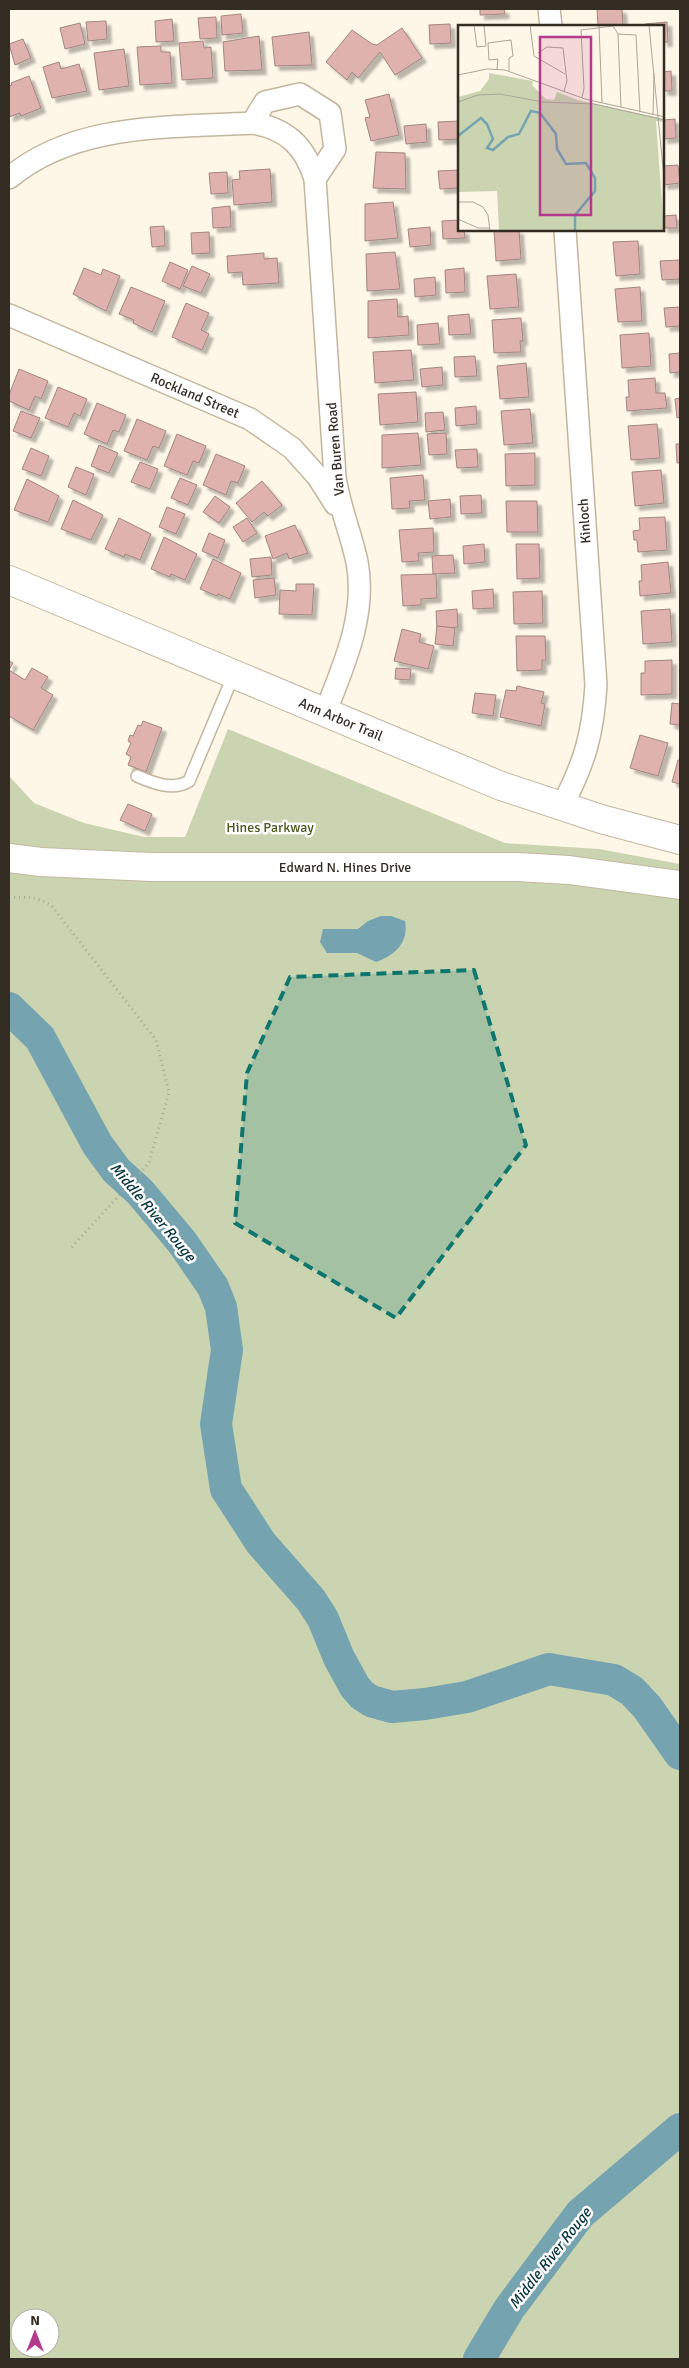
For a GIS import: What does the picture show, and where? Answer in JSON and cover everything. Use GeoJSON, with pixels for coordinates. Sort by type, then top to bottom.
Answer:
{"type":"FeatureCollection","features":[{"type":"Feature","properties":{"kind":"street"},"geometry":{"type":"LineString","coordinates":[[550,9],[551,25]]}},
{"type":"Feature","properties":{"kind":"street"},"geometry":{"type":"LineString","coordinates":[[252,123],[265,102],[300,94],[330,112],[335,149],[315,178]]}},
{"type":"Feature","properties":{"kind":"street","name":"Van Buren Road"},"geometry":{"type":"LineString","coordinates":[[9,178],[43,154],[69,143],[118,132],[252,123],[274,128],[293,139],[304,150],[315,178],[335,477],[338,500],[357,564],[357,614],[351,644],[325,713]]}},
{"type":"Feature","properties":{"kind":"street","name":"Kinloch"},"geometry":{"type":"LineString","coordinates":[[562,806],[581,769],[587,748],[594,713],[596,685],[564,231]]}},
{"type":"Feature","properties":{"kind":"street","name":"Rockland Street"},"geometry":{"type":"LineString","coordinates":[[9,315],[250,419],[292,448],[318,477],[345,522]]}},
{"type":"Feature","properties":{"kind":"street","name":"Ann Arbor Trail"},"geometry":{"type":"LineString","coordinates":[[9,580],[502,786],[601,819],[680,840]]}},
{"type":"Feature","properties":{"kind":"street","name":"Edward N. Hines Drive"},"geometry":{"type":"LineString","coordinates":[[9,858],[41,862],[151,867],[518,867],[569,870],[680,885]]}},
{"type":"Feature","properties":{"kind":"lane"},"geometry":{"type":"LineString","coordinates":[[137,776],[158,784],[182,785],[189,781],[234,674]]}},
{"type":"Feature","properties":{"kind":"path"},"geometry":{"type":"LineString","coordinates":[[9,898],[27,896],[40,899],[51,906],[156,1040],[169,1092],[149,1162],[70,1249]]}},
{"type":"Feature","properties":{"kind":"highlighted area"},"geometry":{"type":"Polygon","coordinates":[[[474,970],[526,1145],[396,1318],[235,1223],[247,1073],[290,977],[474,970]]]}},
{"type":"Feature","properties":{"kind":"green space","name":"Hines Parkway"},"geometry":{"type":"Polygon","coordinates":[[[228,729],[505,843],[599,849],[680,864],[680,2359],[9,2359],[9,776],[34,803],[84,823],[144,837],[185,837],[228,729]]]}},
{"type":"Feature","properties":{"kind":"water"},"geometry":{"type":"Polygon","coordinates":[[[381,916],[391,916],[405,921],[406,929],[403,942],[395,952],[376,962],[357,953],[327,953],[320,942],[323,929],[358,929],[368,921],[381,916]]]}},
{"type":"Feature","properties":{"kind":"building"},"geometry":{"type":"Polygon","coordinates":[[[480,9],[504,9],[505,14],[480,15],[480,9]]]}},
{"type":"Feature","properties":{"kind":"building"},"geometry":{"type":"Polygon","coordinates":[[[597,9],[622,9],[623,25],[598,25],[597,9]]]}},
{"type":"Feature","properties":{"kind":"building"},"geometry":{"type":"Polygon","coordinates":[[[241,14],[243,33],[222,35],[221,16],[241,14]]]}},
{"type":"Feature","properties":{"kind":"building"},"geometry":{"type":"Polygon","coordinates":[[[216,17],[217,38],[200,39],[198,18],[216,17]]]}},
{"type":"Feature","properties":{"kind":"building"},"geometry":{"type":"Polygon","coordinates":[[[172,19],[174,41],[156,42],[155,21],[172,19]]]}},
{"type":"Feature","properties":{"kind":"building"},"geometry":{"type":"Polygon","coordinates":[[[106,21],[107,39],[88,41],[86,22],[106,21]]]}},
{"type":"Feature","properties":{"kind":"building"},"geometry":{"type":"Polygon","coordinates":[[[667,22],[668,42],[664,42],[664,25],[645,24],[667,22]]]}},
{"type":"Feature","properties":{"kind":"building"},"geometry":{"type":"Polygon","coordinates":[[[80,23],[85,44],[65,49],[60,28],[80,23]]]}},
{"type":"Feature","properties":{"kind":"building"},"geometry":{"type":"Polygon","coordinates":[[[450,24],[451,43],[430,44],[429,25],[450,24]]]}},
{"type":"Feature","properties":{"kind":"building"},"geometry":{"type":"Polygon","coordinates":[[[402,28],[422,58],[395,75],[380,52],[358,78],[352,72],[347,80],[326,62],[352,30],[372,44],[377,45],[402,28]]]}},
{"type":"Feature","properties":{"kind":"building"},"geometry":{"type":"Polygon","coordinates":[[[309,32],[312,65],[275,66],[272,37],[309,32]]]}},
{"type":"Feature","properties":{"kind":"building"},"geometry":{"type":"Polygon","coordinates":[[[259,36],[262,70],[225,71],[223,42],[259,36]]]}},
{"type":"Feature","properties":{"kind":"building"},"geometry":{"type":"Polygon","coordinates":[[[23,39],[31,58],[15,65],[9,44],[23,39]]]}},
{"type":"Feature","properties":{"kind":"building"},"geometry":{"type":"Polygon","coordinates":[[[203,41],[204,48],[211,47],[213,78],[182,80],[179,43],[203,41]]]}},
{"type":"Feature","properties":{"kind":"building"},"geometry":{"type":"Polygon","coordinates":[[[161,46],[161,52],[170,52],[172,83],[140,85],[137,47],[161,46]]]}},
{"type":"Feature","properties":{"kind":"building"},"geometry":{"type":"Polygon","coordinates":[[[124,49],[129,86],[99,90],[94,53],[124,49]]]}},
{"type":"Feature","properties":{"kind":"building"},"geometry":{"type":"Polygon","coordinates":[[[59,62],[61,69],[79,64],[87,91],[52,98],[43,67],[59,62]]]}},
{"type":"Feature","properties":{"kind":"building"},"geometry":{"type":"Polygon","coordinates":[[[671,71],[672,91],[664,91],[664,72],[671,71]]]}},
{"type":"Feature","properties":{"kind":"building"},"geometry":{"type":"Polygon","coordinates":[[[29,76],[41,108],[21,116],[20,113],[9,117],[9,86],[12,85],[11,83],[29,76]]]}},
{"type":"Feature","properties":{"kind":"building"},"geometry":{"type":"Polygon","coordinates":[[[389,94],[399,135],[371,141],[365,118],[370,117],[365,100],[389,94]]]}},
{"type":"Feature","properties":{"kind":"building"},"geometry":{"type":"Polygon","coordinates":[[[675,119],[676,138],[664,139],[664,120],[675,119]]]}},
{"type":"Feature","properties":{"kind":"building"},"geometry":{"type":"Polygon","coordinates":[[[458,121],[458,139],[439,140],[438,122],[458,121]]]}},
{"type":"Feature","properties":{"kind":"building"},"geometry":{"type":"Polygon","coordinates":[[[426,124],[427,142],[406,144],[404,126],[426,124]]]}},
{"type":"Feature","properties":{"kind":"building"},"geometry":{"type":"Polygon","coordinates":[[[376,152],[405,153],[406,189],[373,188],[376,152]]]}},
{"type":"Feature","properties":{"kind":"building"},"geometry":{"type":"Polygon","coordinates":[[[678,165],[680,183],[664,185],[664,166],[678,165]]]}},
{"type":"Feature","properties":{"kind":"building"},"geometry":{"type":"Polygon","coordinates":[[[270,169],[272,202],[234,205],[232,180],[240,179],[239,171],[270,169]]]}},
{"type":"Feature","properties":{"kind":"building"},"geometry":{"type":"Polygon","coordinates":[[[458,170],[458,188],[440,189],[438,171],[458,170]]]}},
{"type":"Feature","properties":{"kind":"building"},"geometry":{"type":"Polygon","coordinates":[[[227,172],[228,193],[211,194],[209,173],[227,172]]]}},
{"type":"Feature","properties":{"kind":"building"},"geometry":{"type":"Polygon","coordinates":[[[393,202],[398,238],[365,241],[365,204],[393,202]]]}},
{"type":"Feature","properties":{"kind":"building"},"geometry":{"type":"Polygon","coordinates":[[[230,206],[231,227],[213,228],[212,208],[230,206]]]}},
{"type":"Feature","properties":{"kind":"building"},"geometry":{"type":"Polygon","coordinates":[[[676,215],[677,228],[664,228],[664,216],[676,215]]]}},
{"type":"Feature","properties":{"kind":"building"},"geometry":{"type":"Polygon","coordinates":[[[458,220],[458,231],[464,231],[465,238],[443,239],[442,221],[458,220]]]}},
{"type":"Feature","properties":{"kind":"building"},"geometry":{"type":"Polygon","coordinates":[[[164,226],[165,246],[152,247],[150,227],[164,226]]]}},
{"type":"Feature","properties":{"kind":"building"},"geometry":{"type":"Polygon","coordinates":[[[430,227],[431,245],[410,247],[408,229],[430,227]]]}},
{"type":"Feature","properties":{"kind":"building"},"geometry":{"type":"Polygon","coordinates":[[[494,231],[519,231],[521,259],[496,261],[494,231]]]}},
{"type":"Feature","properties":{"kind":"building"},"geometry":{"type":"Polygon","coordinates":[[[209,232],[210,253],[192,254],[191,233],[209,232]]]}},
{"type":"Feature","properties":{"kind":"building"},"geometry":{"type":"Polygon","coordinates":[[[638,241],[640,274],[616,276],[613,242],[638,241]]]}},
{"type":"Feature","properties":{"kind":"building"},"geometry":{"type":"Polygon","coordinates":[[[395,252],[400,289],[367,291],[366,254],[395,252]]]}},
{"type":"Feature","properties":{"kind":"building"},"geometry":{"type":"Polygon","coordinates":[[[264,253],[264,259],[277,258],[279,283],[243,285],[242,272],[228,273],[227,256],[264,253]]]}},
{"type":"Feature","properties":{"kind":"building"},"geometry":{"type":"Polygon","coordinates":[[[680,260],[680,279],[662,280],[660,261],[680,260]]]}},
{"type":"Feature","properties":{"kind":"building"},"geometry":{"type":"Polygon","coordinates":[[[170,262],[188,270],[180,289],[162,281],[170,262]]]}},
{"type":"Feature","properties":{"kind":"building"},"geometry":{"type":"Polygon","coordinates":[[[192,266],[210,274],[201,293],[183,286],[192,266]]]}},
{"type":"Feature","properties":{"kind":"building"},"geometry":{"type":"Polygon","coordinates":[[[84,268],[101,275],[103,269],[120,276],[106,311],[73,294],[84,268]]]}},
{"type":"Feature","properties":{"kind":"building"},"geometry":{"type":"Polygon","coordinates":[[[464,268],[465,292],[446,293],[445,270],[464,268]]]}},
{"type":"Feature","properties":{"kind":"building"},"geometry":{"type":"Polygon","coordinates":[[[516,274],[519,307],[490,309],[487,276],[516,274]]]}},
{"type":"Feature","properties":{"kind":"building"},"geometry":{"type":"Polygon","coordinates":[[[435,277],[436,295],[415,297],[414,279],[435,277]]]}},
{"type":"Feature","properties":{"kind":"building"},"geometry":{"type":"Polygon","coordinates":[[[131,287],[165,301],[152,332],[133,323],[134,320],[119,314],[131,287]]]}},
{"type":"Feature","properties":{"kind":"building"},"geometry":{"type":"Polygon","coordinates":[[[640,287],[642,321],[618,322],[615,289],[640,287]]]}},
{"type":"Feature","properties":{"kind":"building"},"geometry":{"type":"Polygon","coordinates":[[[397,299],[398,317],[408,316],[409,335],[368,338],[368,301],[397,299]]]}},
{"type":"Feature","properties":{"kind":"building"},"geometry":{"type":"Polygon","coordinates":[[[186,303],[209,313],[201,330],[209,334],[202,350],[172,337],[186,303]]]}},
{"type":"Feature","properties":{"kind":"building"},"geometry":{"type":"Polygon","coordinates":[[[680,307],[680,326],[666,327],[664,308],[680,307]]]}},
{"type":"Feature","properties":{"kind":"building"},"geometry":{"type":"Polygon","coordinates":[[[469,314],[471,334],[449,335],[448,316],[469,314]]]}},
{"type":"Feature","properties":{"kind":"building"},"geometry":{"type":"Polygon","coordinates":[[[521,318],[523,341],[520,341],[521,352],[494,353],[492,320],[521,318]]]}},
{"type":"Feature","properties":{"kind":"building"},"geometry":{"type":"Polygon","coordinates":[[[438,323],[440,344],[418,345],[417,325],[438,323]]]}},
{"type":"Feature","properties":{"kind":"building"},"geometry":{"type":"Polygon","coordinates":[[[649,333],[651,366],[622,368],[620,335],[649,333]]]}},
{"type":"Feature","properties":{"kind":"building"},"geometry":{"type":"Polygon","coordinates":[[[411,350],[414,380],[375,383],[373,352],[411,350]]]}},
{"type":"Feature","properties":{"kind":"building"},"geometry":{"type":"Polygon","coordinates":[[[680,353],[680,372],[670,373],[669,354],[680,353]]]}},
{"type":"Feature","properties":{"kind":"building"},"geometry":{"type":"Polygon","coordinates":[[[475,356],[477,376],[455,377],[454,357],[475,356]]]}},
{"type":"Feature","properties":{"kind":"building"},"geometry":{"type":"Polygon","coordinates":[[[526,363],[529,397],[500,399],[497,366],[526,363]]]}},
{"type":"Feature","properties":{"kind":"building"},"geometry":{"type":"Polygon","coordinates":[[[442,367],[443,385],[422,387],[420,369],[442,367]]]}},
{"type":"Feature","properties":{"kind":"building"},"geometry":{"type":"Polygon","coordinates":[[[19,369],[48,381],[41,399],[35,396],[29,410],[9,401],[9,395],[19,369]]]}},
{"type":"Feature","properties":{"kind":"building"},"geometry":{"type":"Polygon","coordinates":[[[655,378],[656,393],[665,393],[667,408],[627,411],[626,397],[629,397],[628,380],[655,378]]]}},
{"type":"Feature","properties":{"kind":"building"},"geometry":{"type":"Polygon","coordinates":[[[58,387],[87,399],[80,416],[74,413],[68,427],[45,418],[58,387]]]}},
{"type":"Feature","properties":{"kind":"building"},"geometry":{"type":"Polygon","coordinates":[[[416,392],[418,422],[380,425],[378,394],[416,392]]]}},
{"type":"Feature","properties":{"kind":"building"},"geometry":{"type":"Polygon","coordinates":[[[680,398],[680,417],[677,418],[675,399],[680,398]]]}},
{"type":"Feature","properties":{"kind":"building"},"geometry":{"type":"Polygon","coordinates":[[[97,403],[126,415],[119,432],[113,430],[107,444],[84,434],[97,403]]]}},
{"type":"Feature","properties":{"kind":"building"},"geometry":{"type":"Polygon","coordinates":[[[476,406],[477,424],[456,426],[455,408],[476,406]]]}},
{"type":"Feature","properties":{"kind":"building"},"geometry":{"type":"Polygon","coordinates":[[[530,409],[533,443],[504,445],[501,411],[530,409]]]}},
{"type":"Feature","properties":{"kind":"building"},"geometry":{"type":"Polygon","coordinates":[[[21,411],[40,418],[31,438],[13,431],[21,411]]]}},
{"type":"Feature","properties":{"kind":"building"},"geometry":{"type":"Polygon","coordinates":[[[443,412],[445,430],[426,432],[425,413],[443,412]]]}},
{"type":"Feature","properties":{"kind":"building"},"geometry":{"type":"Polygon","coordinates":[[[137,419],[166,431],[159,448],[153,446],[147,460],[124,451],[137,419]]]}},
{"type":"Feature","properties":{"kind":"building"},"geometry":{"type":"Polygon","coordinates":[[[657,424],[660,458],[631,460],[628,426],[657,424]]]}},
{"type":"Feature","properties":{"kind":"building"},"geometry":{"type":"Polygon","coordinates":[[[418,433],[421,465],[382,468],[382,435],[418,433]]]}},
{"type":"Feature","properties":{"kind":"building"},"geometry":{"type":"Polygon","coordinates":[[[446,433],[447,454],[429,455],[427,434],[446,433]]]}},
{"type":"Feature","properties":{"kind":"building"},"geometry":{"type":"Polygon","coordinates":[[[177,434],[206,446],[199,463],[193,461],[187,475],[164,466],[177,434]]]}},
{"type":"Feature","properties":{"kind":"building"},"geometry":{"type":"Polygon","coordinates":[[[676,444],[680,444],[680,463],[677,463],[676,444]]]}},
{"type":"Feature","properties":{"kind":"building"},"geometry":{"type":"Polygon","coordinates":[[[99,445],[118,453],[109,473],[91,466],[99,445]]]}},
{"type":"Feature","properties":{"kind":"building"},"geometry":{"type":"Polygon","coordinates":[[[31,448],[49,456],[41,476],[22,469],[31,448]]]}},
{"type":"Feature","properties":{"kind":"building"},"geometry":{"type":"Polygon","coordinates":[[[477,449],[478,467],[457,468],[455,450],[477,449]]]}},
{"type":"Feature","properties":{"kind":"building"},"geometry":{"type":"Polygon","coordinates":[[[535,453],[535,485],[506,486],[505,454],[535,453]]]}},
{"type":"Feature","properties":{"kind":"building"},"geometry":{"type":"Polygon","coordinates":[[[216,454],[245,466],[238,483],[231,481],[226,495],[203,485],[216,454]]]}},
{"type":"Feature","properties":{"kind":"building"},"geometry":{"type":"Polygon","coordinates":[[[140,462],[158,469],[150,489],[131,482],[140,462]]]}},
{"type":"Feature","properties":{"kind":"building"},"geometry":{"type":"Polygon","coordinates":[[[76,467],[94,474],[86,495],[68,487],[76,467]]]}},
{"type":"Feature","properties":{"kind":"building"},"geometry":{"type":"Polygon","coordinates":[[[661,470],[664,503],[635,506],[632,472],[661,470]]]}},
{"type":"Feature","properties":{"kind":"building"},"geometry":{"type":"Polygon","coordinates":[[[423,475],[425,500],[409,501],[410,508],[392,509],[390,478],[423,475]]]}},
{"type":"Feature","properties":{"kind":"building"},"geometry":{"type":"Polygon","coordinates":[[[180,478],[197,485],[188,505],[171,498],[180,478]]]}},
{"type":"Feature","properties":{"kind":"building"},"geometry":{"type":"Polygon","coordinates":[[[27,479],[59,496],[48,522],[14,510],[27,479]]]}},
{"type":"Feature","properties":{"kind":"building"},"geometry":{"type":"Polygon","coordinates":[[[262,481],[282,505],[268,516],[264,512],[252,522],[236,503],[262,481]]]}},
{"type":"Feature","properties":{"kind":"building"},"geometry":{"type":"Polygon","coordinates":[[[481,495],[482,513],[461,514],[460,496],[481,495]]]}},
{"type":"Feature","properties":{"kind":"building"},"geometry":{"type":"Polygon","coordinates":[[[215,496],[230,507],[219,523],[203,512],[215,496]]]}},
{"type":"Feature","properties":{"kind":"building"},"geometry":{"type":"Polygon","coordinates":[[[450,499],[451,517],[430,519],[428,501],[450,499]]]}},
{"type":"Feature","properties":{"kind":"building"},"geometry":{"type":"Polygon","coordinates":[[[73,500],[103,515],[91,540],[61,529],[73,500]]]}},
{"type":"Feature","properties":{"kind":"building"},"geometry":{"type":"Polygon","coordinates":[[[506,501],[537,501],[538,532],[507,532],[506,501]]]}},
{"type":"Feature","properties":{"kind":"building"},"geometry":{"type":"Polygon","coordinates":[[[167,507],[185,514],[176,534],[159,527],[167,507]]]}},
{"type":"Feature","properties":{"kind":"building"},"geometry":{"type":"Polygon","coordinates":[[[665,517],[667,550],[638,552],[637,540],[634,540],[633,531],[640,530],[639,518],[665,517]]]}},
{"type":"Feature","properties":{"kind":"building"},"geometry":{"type":"Polygon","coordinates":[[[119,518],[151,534],[140,560],[125,554],[124,557],[105,549],[119,518]]]}},
{"type":"Feature","properties":{"kind":"building"},"geometry":{"type":"Polygon","coordinates":[[[247,518],[257,533],[243,542],[233,527],[247,518]]]}},
{"type":"Feature","properties":{"kind":"building"},"geometry":{"type":"Polygon","coordinates":[[[295,525],[308,553],[289,559],[287,553],[273,559],[265,536],[295,525]]]}},
{"type":"Feature","properties":{"kind":"building"},"geometry":{"type":"Polygon","coordinates":[[[433,528],[434,552],[418,553],[419,561],[402,562],[399,530],[433,528]]]}},
{"type":"Feature","properties":{"kind":"building"},"geometry":{"type":"Polygon","coordinates":[[[209,533],[225,540],[218,558],[202,551],[209,533]]]}},
{"type":"Feature","properties":{"kind":"building"},"geometry":{"type":"Polygon","coordinates":[[[164,537],[197,554],[185,580],[171,574],[170,577],[151,569],[164,537]]]}},
{"type":"Feature","properties":{"kind":"building"},"geometry":{"type":"Polygon","coordinates":[[[484,544],[485,562],[464,564],[463,546],[484,544]]]}},
{"type":"Feature","properties":{"kind":"building"},"geometry":{"type":"Polygon","coordinates":[[[516,544],[539,544],[540,578],[517,579],[516,544]]]}},
{"type":"Feature","properties":{"kind":"building"},"geometry":{"type":"Polygon","coordinates":[[[453,555],[455,573],[433,574],[432,556],[453,555]]]}},
{"type":"Feature","properties":{"kind":"building"},"geometry":{"type":"Polygon","coordinates":[[[271,557],[272,575],[252,577],[250,559],[271,557]]]}},
{"type":"Feature","properties":{"kind":"building"},"geometry":{"type":"Polygon","coordinates":[[[213,559],[241,573],[230,599],[200,589],[213,559]]]}},
{"type":"Feature","properties":{"kind":"building"},"geometry":{"type":"Polygon","coordinates":[[[668,562],[671,593],[640,596],[639,581],[642,581],[641,565],[668,562]]]}},
{"type":"Feature","properties":{"kind":"building"},"geometry":{"type":"Polygon","coordinates":[[[436,574],[437,598],[421,599],[421,605],[403,606],[401,575],[436,574]]]}},
{"type":"Feature","properties":{"kind":"building"},"geometry":{"type":"Polygon","coordinates":[[[274,578],[276,595],[255,598],[253,580],[274,578]]]}},
{"type":"Feature","properties":{"kind":"building"},"geometry":{"type":"Polygon","coordinates":[[[296,584],[314,584],[312,615],[279,614],[280,590],[296,591],[296,584]]]}},
{"type":"Feature","properties":{"kind":"building"},"geometry":{"type":"Polygon","coordinates":[[[493,589],[494,608],[473,609],[472,591],[493,589]]]}},
{"type":"Feature","properties":{"kind":"building"},"geometry":{"type":"Polygon","coordinates":[[[542,591],[543,623],[514,624],[513,592],[542,591]]]}},
{"type":"Feature","properties":{"kind":"building"},"geometry":{"type":"Polygon","coordinates":[[[457,609],[458,627],[437,629],[436,611],[457,609]]]}},
{"type":"Feature","properties":{"kind":"building"},"geometry":{"type":"Polygon","coordinates":[[[670,609],[672,642],[643,644],[641,611],[670,609]]]}},
{"type":"Feature","properties":{"kind":"building"},"geometry":{"type":"Polygon","coordinates":[[[437,626],[455,628],[453,646],[435,644],[437,626]]]}},
{"type":"Feature","properties":{"kind":"building"},"geometry":{"type":"Polygon","coordinates":[[[402,629],[421,634],[419,642],[434,646],[428,669],[394,661],[402,629]]]}},
{"type":"Feature","properties":{"kind":"building"},"geometry":{"type":"Polygon","coordinates":[[[516,636],[545,636],[546,660],[542,660],[542,670],[517,671],[516,636]]]}},
{"type":"Feature","properties":{"kind":"building"},"geometry":{"type":"Polygon","coordinates":[[[672,660],[672,694],[641,695],[641,673],[645,673],[645,661],[672,660]]]}},
{"type":"Feature","properties":{"kind":"building"},"geometry":{"type":"Polygon","coordinates":[[[9,661],[13,663],[9,670],[9,661]]]}},
{"type":"Feature","properties":{"kind":"building"},"geometry":{"type":"Polygon","coordinates":[[[32,668],[48,677],[41,688],[53,695],[33,730],[9,716],[9,670],[25,680],[32,668]]]}},
{"type":"Feature","properties":{"kind":"building"},"geometry":{"type":"Polygon","coordinates":[[[396,668],[411,669],[410,680],[395,679],[396,668]]]}},
{"type":"Feature","properties":{"kind":"building"},"geometry":{"type":"Polygon","coordinates":[[[517,686],[544,692],[541,703],[545,704],[541,726],[500,717],[506,690],[516,691],[517,686]]]}},
{"type":"Feature","properties":{"kind":"building"},"geometry":{"type":"Polygon","coordinates":[[[475,693],[496,695],[493,716],[472,713],[475,693]]]}},
{"type":"Feature","properties":{"kind":"building"},"geometry":{"type":"Polygon","coordinates":[[[672,703],[680,704],[680,725],[670,724],[672,703]]]}},
{"type":"Feature","properties":{"kind":"building"},"geometry":{"type":"Polygon","coordinates":[[[143,721],[162,728],[146,772],[128,765],[131,757],[126,754],[131,743],[128,741],[130,735],[133,736],[138,725],[141,726],[143,721]]]}},
{"type":"Feature","properties":{"kind":"building"},"geometry":{"type":"Polygon","coordinates":[[[640,735],[668,743],[658,776],[630,768],[640,735]]]}},
{"type":"Feature","properties":{"kind":"building"},"geometry":{"type":"Polygon","coordinates":[[[678,760],[680,760],[680,784],[672,782],[678,760]]]}},
{"type":"Feature","properties":{"kind":"building"},"geometry":{"type":"Polygon","coordinates":[[[128,804],[152,814],[145,831],[120,820],[128,804]]]}},
{"type":"Feature","properties":{"kind":"waterway","name":"Middle River Rouge"},"geometry":{"type":"LineString","coordinates":[[9,1008],[40,1038],[97,1144],[116,1170],[140,1192],[182,1242],[213,1287],[221,1307],[227,1350],[216,1424],[226,1489],[261,1543],[311,1600],[323,1619],[339,1658],[355,1687],[362,1695],[371,1701],[392,1707],[425,1704],[467,1697],[549,1669],[614,1680],[632,1691],[647,1707],[680,1754]]}},
{"type":"Feature","properties":{"kind":"waterway","name":"Middle River Rouge"},"geometry":{"type":"LineString","coordinates":[[479,2359],[509,2309],[580,2214],[680,2129]]}}]}
